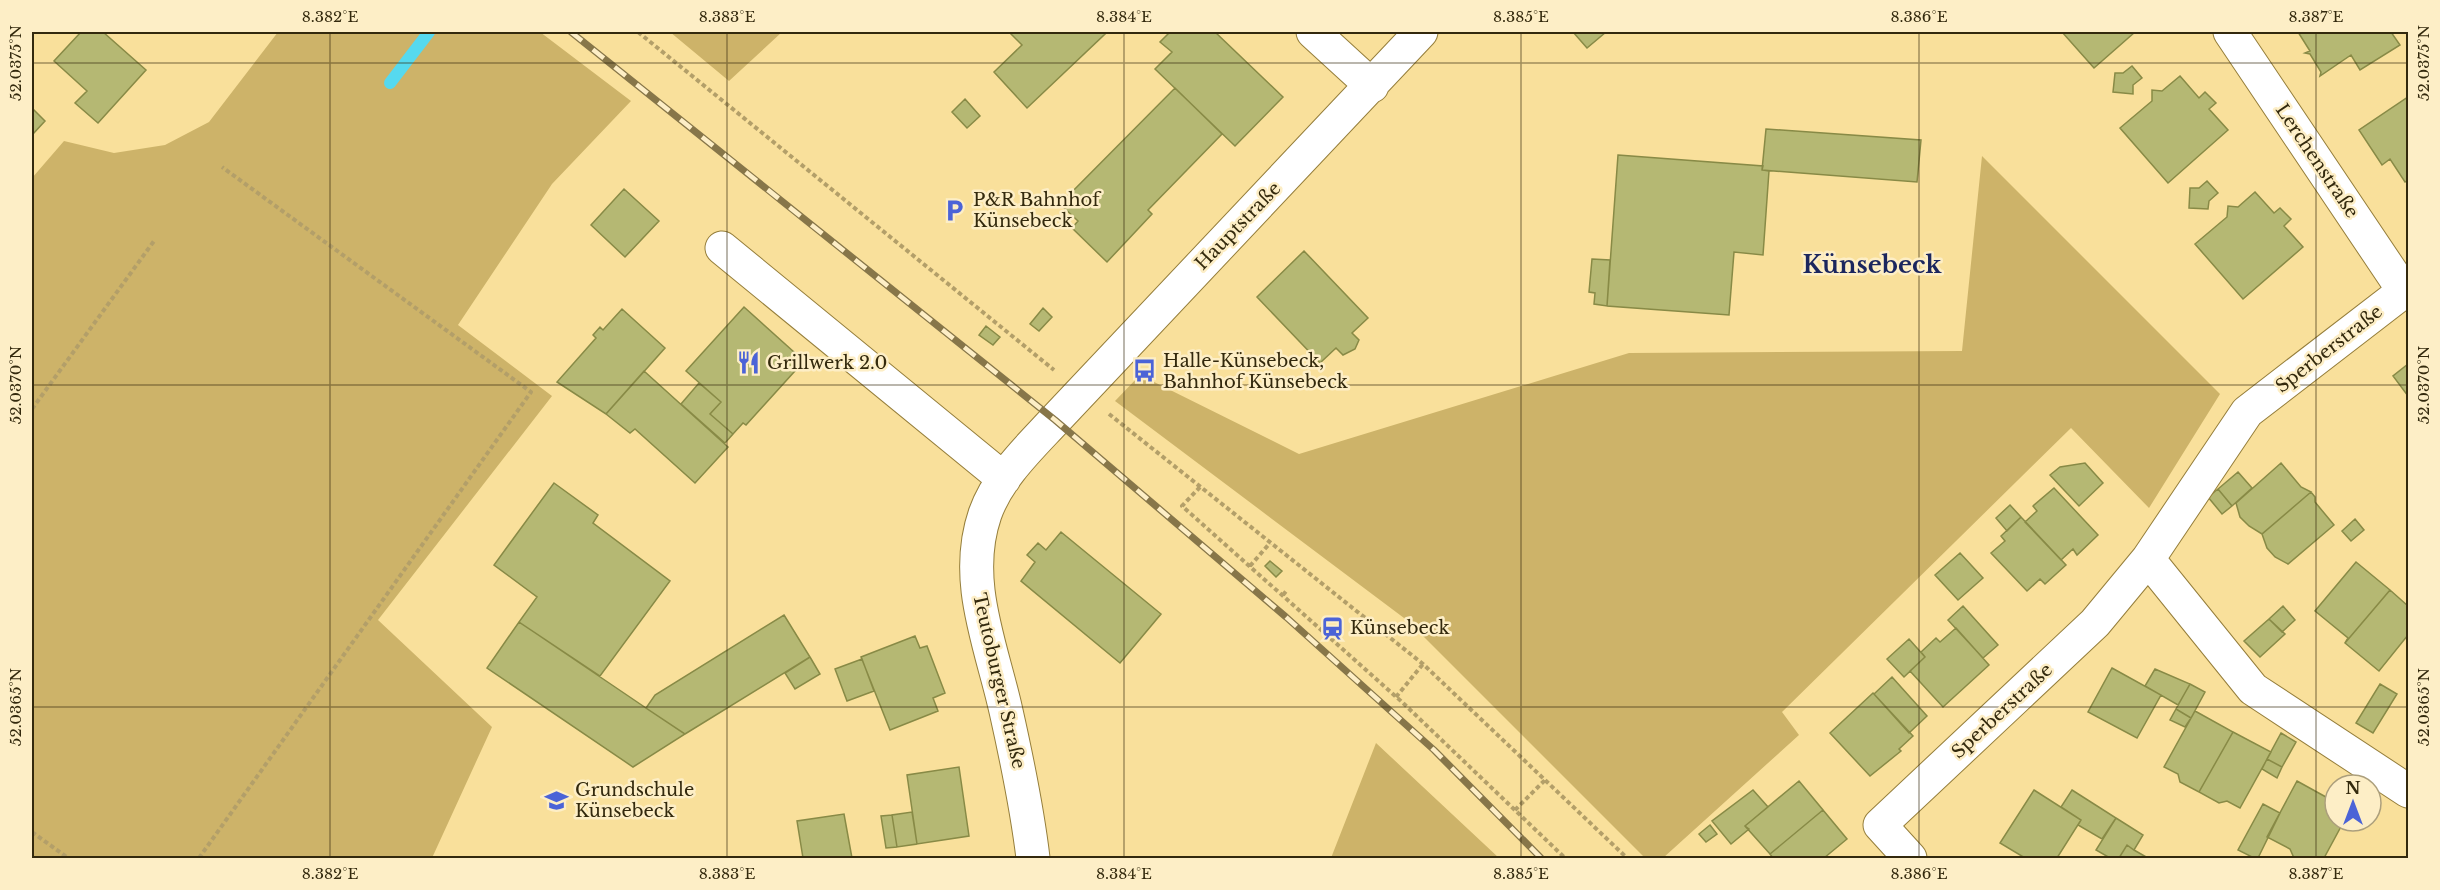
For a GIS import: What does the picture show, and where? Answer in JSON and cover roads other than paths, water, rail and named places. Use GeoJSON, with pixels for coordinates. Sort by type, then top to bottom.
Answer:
{"type":"FeatureCollection","features":[{"type":"Feature","properties":{"kind":"street"},"geometry":{"type":"LineString","coordinates":[[1313,32],[1372,86]]}},
{"type":"Feature","properties":{"kind":"street","name":"Hauptstraße"},"geometry":{"type":"LineString","coordinates":[[1055,420],[1421,32]]}},
{"type":"Feature","properties":{"kind":"street","name":"Lerchenstraße"},"geometry":{"type":"LineString","coordinates":[[2230,32],[2406,290]]}},
{"type":"Feature","properties":{"kind":"street"},"geometry":{"type":"LineString","coordinates":[[722,248],[1004,479]]}},
{"type":"Feature","properties":{"kind":"street","name":"Sperberstraße"},"geometry":{"type":"LineString","coordinates":[[1910,858],[1880,825],[2095,623],[2148,559],[2247,412],[2406,290]]}},
{"type":"Feature","properties":{"kind":"street","name":"Teutoburger Straße"},"geometry":{"type":"LineString","coordinates":[[1033,858],[1027,810],[1006,708],[983,625],[977,591],[978,548],[985,514],[1004,479],[1055,420]]}},
{"type":"Feature","properties":{"kind":"street"},"geometry":{"type":"LineString","coordinates":[[2148,559],[2253,689],[2409,791]]}},
{"type":"Feature","properties":{"kind":"waterway"},"geometry":{"type":"LineString","coordinates":[[390,83],[429,32]]}},
{"type":"Feature","properties":{"kind":"railway"},"geometry":{"type":"LineString","coordinates":[[571,32],[1055,420],[1286,617],[1434,750],[1541,858]]}},
{"type":"Feature","properties":{"kind":"place","name":"P&R Bahnhof Künsebeck"},"geometry":{"type":"Point","coordinates":[955,210]}},
{"type":"Feature","properties":{"kind":"place","name":"Grillwerk 2.0"},"geometry":{"type":"Point","coordinates":[749,363]}},
{"type":"Feature","properties":{"kind":"place","name":"Halle-Künsebeck, Bahnhof Künsebeck"},"geometry":{"type":"Point","coordinates":[1145,371]}},
{"type":"Feature","properties":{"kind":"place","name":"Künsebeck"},"geometry":{"type":"Point","coordinates":[1332,628]}},
{"type":"Feature","properties":{"kind":"place","name":"Grundschule Künsebeck"},"geometry":{"type":"Point","coordinates":[557,800]}},
{"type":"Feature","properties":{"kind":"district","name":"Künsebeck"},"geometry":{"type":"Point","coordinates":[1872,264]}}]}
